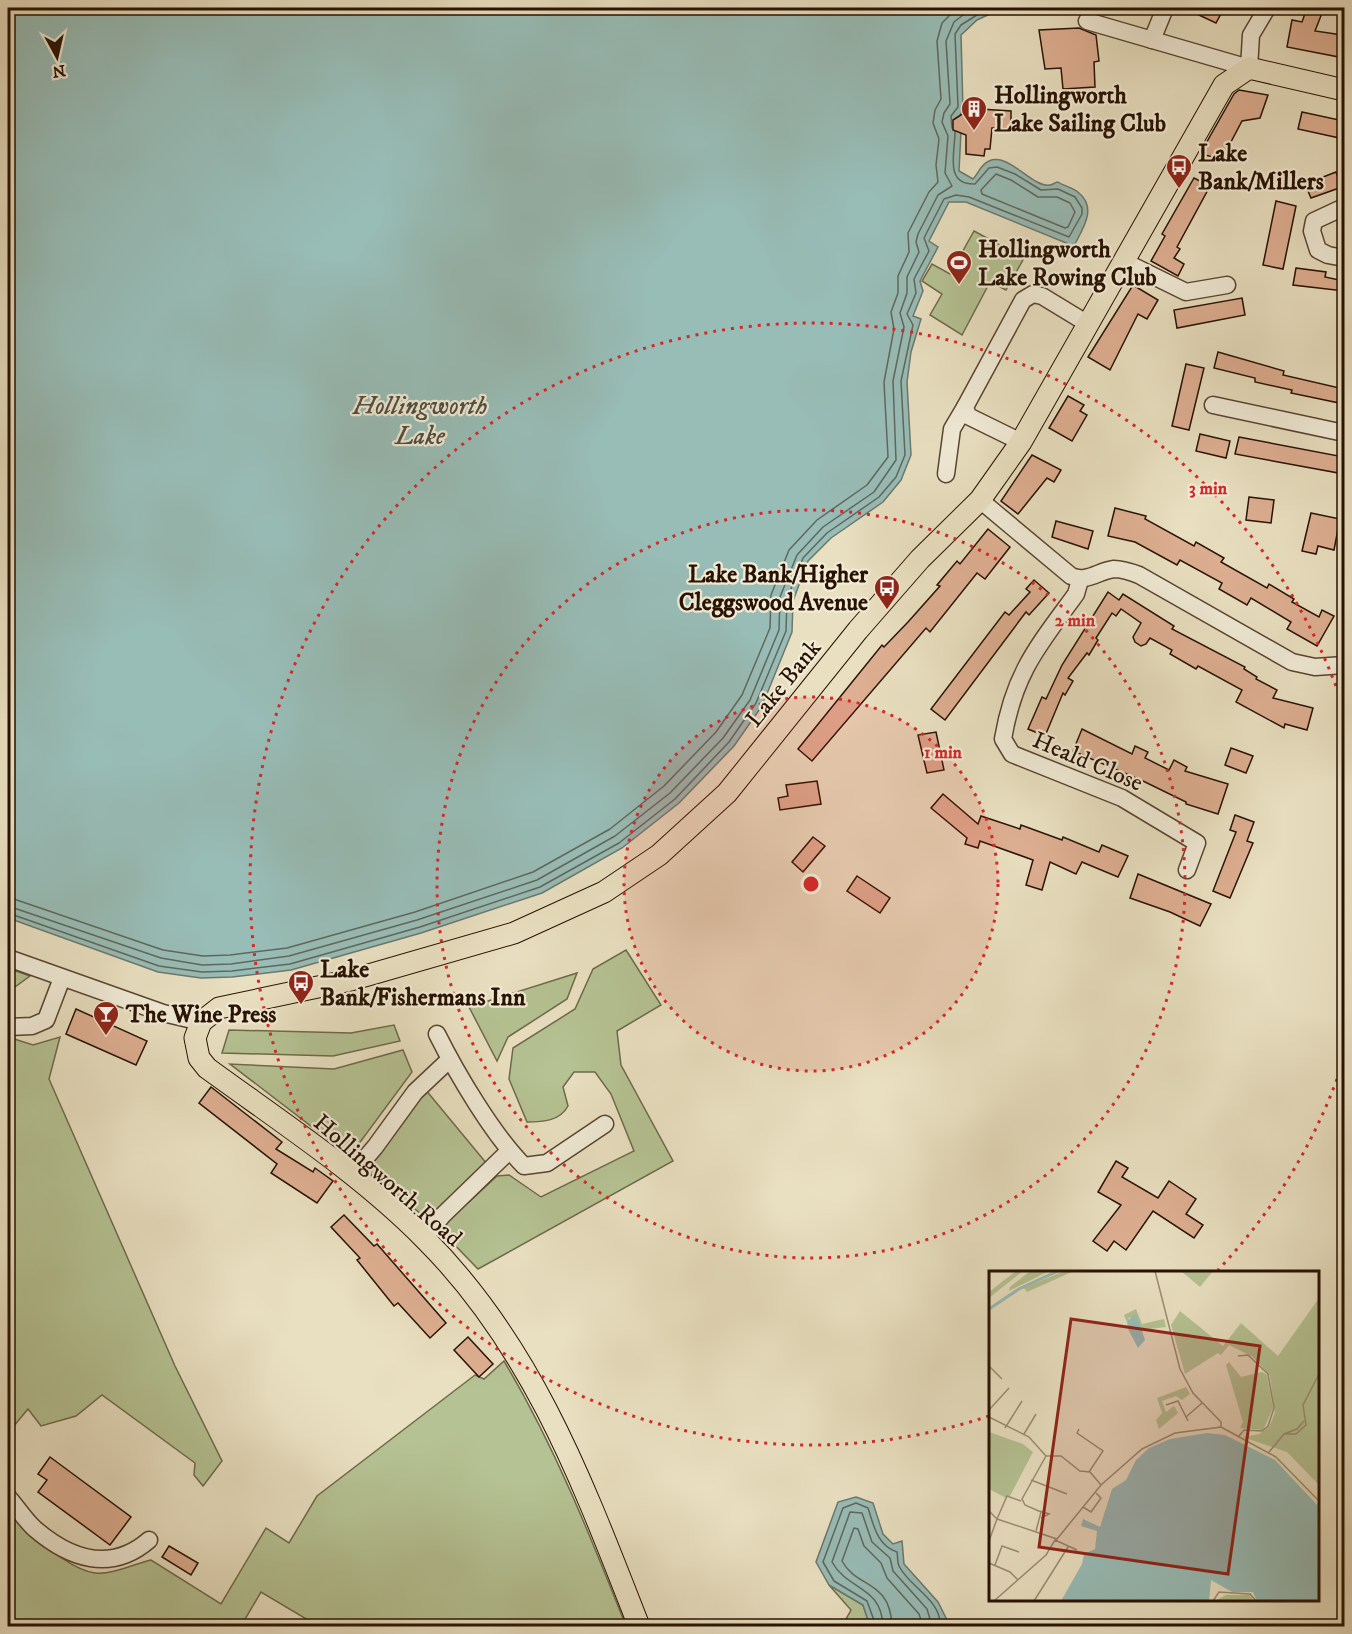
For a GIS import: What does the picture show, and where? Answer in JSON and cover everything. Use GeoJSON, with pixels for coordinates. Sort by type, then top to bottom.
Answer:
{"type":"FeatureCollection","features":[{"type":"Feature","properties":{"kind":"main road"},"geometry":{"type":"LineString","coordinates":[[1249,68],[1344,90]]}},
{"type":"Feature","properties":{"kind":"main road","name":"Lake Bank"},"geometry":{"type":"LineString","coordinates":[[201,1022],[219,1008],[351,980],[514,933],[604,892],[659,855],[727,793],[858,630],[920,559],[980,500],[1021,442],[1125,262],[1174,161],[1224,85],[1249,68]]}},
{"type":"Feature","properties":{"kind":"main road","name":"Hollingworth Road"},"geometry":{"type":"LineString","coordinates":[[201,1022],[195,1038],[195,1048],[198,1058],[207,1068],[351,1175],[424,1238],[463,1280],[499,1327],[540,1394],[577,1468],[639,1626]]}},
{"type":"Feature","properties":{"kind":"street"},"geometry":{"type":"LineString","coordinates":[[1152,40],[1165,8]]}},
{"type":"Feature","properties":{"kind":"street"},"geometry":{"type":"LineString","coordinates":[[1087,21],[1249,68],[1251,34],[1267,8]]}},
{"type":"Feature","properties":{"kind":"street"},"geometry":{"type":"LineString","coordinates":[[1344,207],[1314,221],[1312,231],[1318,250],[1328,255],[1344,258]]}},
{"type":"Feature","properties":{"kind":"street"},"geometry":{"type":"LineString","coordinates":[[1125,262],[1186,292],[1227,285]]}},
{"type":"Feature","properties":{"kind":"street"},"geometry":{"type":"LineString","coordinates":[[945,474],[952,429],[1023,300],[1033,294],[1042,296],[1088,324]]}},
{"type":"Feature","properties":{"kind":"street"},"geometry":{"type":"LineString","coordinates":[[1214,405],[1344,433]]}},
{"type":"Feature","properties":{"kind":"street"},"geometry":{"type":"LineString","coordinates":[[965,407],[968,416],[1021,442]]}},
{"type":"Feature","properties":{"kind":"street"},"geometry":{"type":"LineString","coordinates":[[980,500],[1071,576],[1080,580],[1114,569],[1127,571],[1139,575],[1292,662],[1315,667],[1344,664]]}},
{"type":"Feature","properties":{"kind":"street","name":"Heald Close"},"geometry":{"type":"LineString","coordinates":[[1080,580],[1076,594],[1020,674],[1008,711],[1003,739],[1012,754],[1122,798],[1197,843],[1187,870]]}},
{"type":"Feature","properties":{"kind":"street"},"geometry":{"type":"LineString","coordinates":[[8,958],[163,1012],[201,1022]]}},
{"type":"Feature","properties":{"kind":"street"},"geometry":{"type":"LineString","coordinates":[[8,1027],[32,1026],[46,1020],[62,978]]}},
{"type":"Feature","properties":{"kind":"street"},"geometry":{"type":"LineString","coordinates":[[437,1035],[449,1059],[509,1151],[524,1166],[547,1163],[605,1124]]}},
{"type":"Feature","properties":{"kind":"street"},"geometry":{"type":"LineString","coordinates":[[351,1175],[375,1148],[415,1092],[449,1059]]}},
{"type":"Feature","properties":{"kind":"street"},"geometry":{"type":"LineString","coordinates":[[424,1238],[443,1215],[509,1151]]}},
{"type":"Feature","properties":{"kind":"street"},"geometry":{"type":"LineString","coordinates":[[8,1497],[34,1529],[76,1555],[113,1560],[140,1548],[149,1540]]}},
{"type":"Feature","properties":{"kind":"green space","name":"Hollingworth Lake Rowing Club"},"geometry":{"type":"Polygon","coordinates":[[[974,231],[1024,258],[1006,290],[990,282],[962,335],[930,315],[942,294],[922,281],[932,264],[950,274],[974,231]]]}},
{"type":"Feature","properties":{"kind":"green space"},"geometry":{"type":"Polygon","coordinates":[[[626,950],[661,1005],[617,1031],[621,1065],[673,1161],[478,1269],[449,1239],[444,1225],[497,1176],[509,1175],[541,1197],[634,1151],[611,1094],[595,1072],[574,1072],[563,1087],[568,1106],[565,1111],[556,1118],[539,1122],[527,1122],[509,1079],[513,1048],[575,1009],[593,969],[626,950]]]}},
{"type":"Feature","properties":{"kind":"green space"},"geometry":{"type":"Polygon","coordinates":[[[8,968],[30,976],[8,992],[8,968]]]}},
{"type":"Feature","properties":{"kind":"green space"},"geometry":{"type":"Polygon","coordinates":[[[577,973],[567,999],[508,1037],[497,1061],[469,1007],[577,973]]]}},
{"type":"Feature","properties":{"kind":"green space"},"geometry":{"type":"Polygon","coordinates":[[[394,1025],[400,1041],[333,1056],[222,1053],[229,1030],[351,1033],[394,1025]]]}},
{"type":"Feature","properties":{"kind":"green space"},"geometry":{"type":"Polygon","coordinates":[[[8,1037],[33,1045],[60,1037],[49,1079],[175,1366],[222,1461],[203,1486],[194,1475],[195,1463],[102,1395],[76,1416],[41,1426],[28,1409],[8,1433],[8,1037]]]}},
{"type":"Feature","properties":{"kind":"green space"},"geometry":{"type":"Polygon","coordinates":[[[403,1050],[412,1072],[358,1145],[346,1153],[230,1064],[334,1069],[403,1050]]]}},
{"type":"Feature","properties":{"kind":"green space"},"geometry":{"type":"Polygon","coordinates":[[[425,1089],[487,1164],[430,1221],[362,1167],[425,1089]]]}},
{"type":"Feature","properties":{"kind":"green space"},"geometry":{"type":"Polygon","coordinates":[[[504,1361],[555,1458],[585,1524],[626,1626],[318,1626],[261,1592],[241,1626],[8,1626],[8,1510],[48,1548],[84,1570],[95,1573],[109,1572],[151,1560],[221,1604],[266,1528],[289,1543],[317,1496],[475,1375],[484,1379],[504,1361]]]}},
{"type":"Feature","properties":{"kind":"green space"},"geometry":{"type":"Polygon","coordinates":[[[829,1585],[863,1605],[870,1626],[842,1626],[851,1610],[829,1585]]]}},
{"type":"Feature","properties":{"kind":"water","name":"Hollingworth Lake"},"geometry":{"type":"Polygon","coordinates":[[[8,8],[1003,8],[977,20],[961,35],[963,110],[956,122],[961,131],[959,171],[973,179],[986,162],[1004,161],[1043,184],[1051,185],[1058,182],[1077,191],[1087,205],[1087,218],[1075,244],[1071,245],[966,202],[949,202],[929,241],[938,247],[920,281],[923,291],[913,316],[921,319],[911,352],[907,382],[911,455],[901,480],[883,502],[831,538],[808,561],[793,601],[792,632],[762,706],[734,746],[679,803],[622,848],[542,893],[421,933],[291,970],[201,978],[158,972],[8,918],[8,8]]]}},
{"type":"Feature","properties":{"kind":"water"},"geometry":{"type":"Polygon","coordinates":[[[856,1497],[873,1503],[883,1534],[893,1544],[902,1541],[904,1564],[938,1602],[947,1620],[945,1626],[870,1626],[863,1605],[829,1585],[816,1562],[838,1502],[856,1497]]]}},
{"type":"Feature","properties":{"kind":"building"},"geometry":{"type":"Polygon","coordinates":[[[1184,8],[1224,8],[1216,23],[1184,8]]]}},
{"type":"Feature","properties":{"kind":"building"},"geometry":{"type":"Polygon","coordinates":[[[1307,8],[1324,8],[1315,31],[1342,35],[1339,57],[1287,47],[1292,20],[1302,22],[1307,8]]]}},
{"type":"Feature","properties":{"kind":"building"},"geometry":{"type":"Polygon","coordinates":[[[1079,28],[1096,35],[1099,61],[1094,62],[1095,87],[1063,89],[1061,68],[1045,69],[1039,30],[1079,28]]]}},
{"type":"Feature","properties":{"kind":"building"},"geometry":{"type":"Polygon","coordinates":[[[1239,90],[1268,95],[1260,118],[1242,121],[1222,159],[1200,154],[1234,94],[1239,90]]]}},
{"type":"Feature","properties":{"kind":"building","name":"Hollingworth Lake Sailing Club"},"geometry":{"type":"Polygon","coordinates":[[[964,108],[1011,111],[1011,128],[992,128],[990,149],[985,149],[984,156],[966,154],[966,135],[953,130],[953,120],[964,113],[964,108]]]}},
{"type":"Feature","properties":{"kind":"building"},"geometry":{"type":"Polygon","coordinates":[[[1302,112],[1344,121],[1344,139],[1298,129],[1302,112]]]}},
{"type":"Feature","properties":{"kind":"building"},"geometry":{"type":"Polygon","coordinates":[[[1336,172],[1342,187],[1311,198],[1305,184],[1336,172]]]}},
{"type":"Feature","properties":{"kind":"building"},"geometry":{"type":"Polygon","coordinates":[[[1194,178],[1210,186],[1177,247],[1180,249],[1174,258],[1184,264],[1178,276],[1151,261],[1165,236],[1162,234],[1194,178]]]}},
{"type":"Feature","properties":{"kind":"building"},"geometry":{"type":"Polygon","coordinates":[[[1276,201],[1296,206],[1283,269],[1263,265],[1276,201]]]}},
{"type":"Feature","properties":{"kind":"building"},"geometry":{"type":"Polygon","coordinates":[[[1296,268],[1326,272],[1325,277],[1344,281],[1344,291],[1293,285],[1296,268]]]}},
{"type":"Feature","properties":{"kind":"building"},"geometry":{"type":"Polygon","coordinates":[[[1133,285],[1158,300],[1147,319],[1138,314],[1110,370],[1088,357],[1133,285]]]}},
{"type":"Feature","properties":{"kind":"building"},"geometry":{"type":"Polygon","coordinates":[[[1242,298],[1245,315],[1177,328],[1174,310],[1242,298]]]}},
{"type":"Feature","properties":{"kind":"building"},"geometry":{"type":"Polygon","coordinates":[[[1218,352],[1284,371],[1283,375],[1344,389],[1344,404],[1291,393],[1292,390],[1255,382],[1255,378],[1214,368],[1218,352]]]}},
{"type":"Feature","properties":{"kind":"building"},"geometry":{"type":"Polygon","coordinates":[[[1186,364],[1204,368],[1189,430],[1172,426],[1186,364]]]}},
{"type":"Feature","properties":{"kind":"building"},"geometry":{"type":"Polygon","coordinates":[[[1068,396],[1084,405],[1080,411],[1087,415],[1072,441],[1049,428],[1068,396]]]}},
{"type":"Feature","properties":{"kind":"building"},"geometry":{"type":"Polygon","coordinates":[[[1200,434],[1230,441],[1226,458],[1196,451],[1200,434]]]}},
{"type":"Feature","properties":{"kind":"building"},"geometry":{"type":"Polygon","coordinates":[[[1239,437],[1344,457],[1344,474],[1235,454],[1239,437]]]}},
{"type":"Feature","properties":{"kind":"building"},"geometry":{"type":"Polygon","coordinates":[[[1032,455],[1061,470],[1054,482],[1047,478],[1018,514],[1001,501],[1032,455]]]}},
{"type":"Feature","properties":{"kind":"building"},"geometry":{"type":"Polygon","coordinates":[[[1249,497],[1274,500],[1271,523],[1246,520],[1249,497]]]}},
{"type":"Feature","properties":{"kind":"building"},"geometry":{"type":"Polygon","coordinates":[[[1115,508],[1146,516],[1145,519],[1194,546],[1196,542],[1224,558],[1221,562],[1267,588],[1269,584],[1294,599],[1292,602],[1319,617],[1322,610],[1334,616],[1317,646],[1287,629],[1291,622],[1251,598],[1247,605],[1219,589],[1222,583],[1180,560],[1177,565],[1135,542],[1108,536],[1115,508]]]}},
{"type":"Feature","properties":{"kind":"building"},"geometry":{"type":"Polygon","coordinates":[[[1311,513],[1340,519],[1334,550],[1318,546],[1316,554],[1302,551],[1311,513]]]}},
{"type":"Feature","properties":{"kind":"building"},"geometry":{"type":"Polygon","coordinates":[[[1056,521],[1093,531],[1088,549],[1052,537],[1056,521]]]}},
{"type":"Feature","properties":{"kind":"building"},"geometry":{"type":"Polygon","coordinates":[[[988,529],[1010,547],[985,579],[977,573],[930,632],[926,628],[812,761],[798,749],[882,645],[884,647],[908,622],[940,586],[937,585],[957,561],[960,564],[988,529]]]}},
{"type":"Feature","properties":{"kind":"building"},"geometry":{"type":"Polygon","coordinates":[[[1034,580],[1049,593],[1029,615],[1026,612],[945,720],[931,709],[1005,612],[1009,615],[1030,592],[1026,589],[1034,580]]]}},
{"type":"Feature","properties":{"kind":"building"},"geometry":{"type":"Polygon","coordinates":[[[1108,592],[1119,600],[1123,594],[1174,626],[1172,629],[1245,667],[1244,669],[1257,677],[1256,679],[1277,690],[1273,698],[1313,708],[1307,730],[1285,724],[1284,728],[1236,702],[1242,690],[1198,666],[1196,669],[1170,654],[1172,650],[1150,638],[1146,644],[1141,646],[1135,642],[1133,637],[1141,623],[1121,609],[1116,616],[1112,613],[1096,638],[1098,640],[1089,655],[1087,653],[1068,678],[1073,681],[1065,695],[1063,693],[1045,736],[1028,729],[1042,697],[1046,699],[1062,665],[1108,592]]]}},
{"type":"Feature","properties":{"kind":"building"},"geometry":{"type":"Polygon","coordinates":[[[1082,729],[1132,754],[1135,746],[1148,752],[1145,758],[1169,770],[1174,760],[1187,767],[1185,771],[1228,784],[1218,814],[1186,804],[1143,781],[1073,751],[1082,729]]]}},
{"type":"Feature","properties":{"kind":"building"},"geometry":{"type":"Polygon","coordinates":[[[936,732],[944,770],[927,773],[918,735],[936,732]]]}},
{"type":"Feature","properties":{"kind":"building"},"geometry":{"type":"Polygon","coordinates":[[[1231,748],[1253,756],[1246,773],[1225,765],[1231,748]]]}},
{"type":"Feature","properties":{"kind":"building"},"geometry":{"type":"Polygon","coordinates":[[[817,781],[821,804],[780,810],[778,798],[788,796],[786,785],[817,781]]]}},
{"type":"Feature","properties":{"kind":"building"},"geometry":{"type":"Polygon","coordinates":[[[943,794],[978,824],[981,816],[1020,829],[1021,825],[1062,840],[1063,837],[1099,852],[1102,845],[1128,856],[1118,877],[1082,862],[1076,874],[1050,862],[1042,890],[1026,885],[1033,860],[980,841],[978,848],[965,844],[967,838],[931,808],[943,794]]]}},
{"type":"Feature","properties":{"kind":"building"},"geometry":{"type":"Polygon","coordinates":[[[1235,815],[1254,822],[1247,841],[1253,843],[1230,898],[1213,891],[1236,832],[1230,830],[1235,815]]]}},
{"type":"Feature","properties":{"kind":"building"},"geometry":{"type":"Polygon","coordinates":[[[813,837],[825,846],[803,872],[792,862],[813,837]]]}},
{"type":"Feature","properties":{"kind":"building"},"geometry":{"type":"Polygon","coordinates":[[[1138,874],[1211,904],[1200,926],[1170,912],[1130,898],[1138,874]]]}},
{"type":"Feature","properties":{"kind":"building"},"geometry":{"type":"Polygon","coordinates":[[[857,876],[890,898],[880,913],[847,891],[857,876]]]}},
{"type":"Feature","properties":{"kind":"building","name":"The Wine Press"},"geometry":{"type":"Polygon","coordinates":[[[76,1009],[147,1041],[136,1065],[66,1034],[76,1009]]]}},
{"type":"Feature","properties":{"kind":"building"},"geometry":{"type":"Polygon","coordinates":[[[211,1087],[282,1142],[276,1149],[313,1172],[315,1168],[333,1181],[317,1203],[271,1173],[277,1164],[199,1103],[211,1087]]]}},
{"type":"Feature","properties":{"kind":"building"},"geometry":{"type":"Polygon","coordinates":[[[1116,1161],[1128,1168],[1122,1177],[1158,1198],[1169,1181],[1196,1199],[1186,1214],[1203,1225],[1194,1238],[1153,1211],[1126,1250],[1114,1241],[1107,1251],[1093,1241],[1121,1205],[1098,1192],[1116,1161]]]}},
{"type":"Feature","properties":{"kind":"building"},"geometry":{"type":"Polygon","coordinates":[[[344,1215],[374,1246],[377,1244],[446,1323],[430,1338],[398,1303],[394,1306],[357,1260],[360,1258],[331,1227],[344,1215]]]}},
{"type":"Feature","properties":{"kind":"building"},"geometry":{"type":"Polygon","coordinates":[[[468,1337],[493,1364],[479,1377],[454,1350],[468,1337]]]}},
{"type":"Feature","properties":{"kind":"building"},"geometry":{"type":"Polygon","coordinates":[[[50,1457],[131,1517],[110,1545],[38,1492],[47,1480],[38,1474],[50,1457]]]}},
{"type":"Feature","properties":{"kind":"building"},"geometry":{"type":"Polygon","coordinates":[[[169,1546],[198,1563],[191,1575],[162,1557],[169,1546]]]}},
{"type":"Feature","properties":{"kind":"place","name":"Hollingworth Lake Sailing Club"},"geometry":{"type":"Point","coordinates":[974,132]}},
{"type":"Feature","properties":{"kind":"place","name":"Lake Bank/Millers"},"geometry":{"type":"Point","coordinates":[1179,190]}},
{"type":"Feature","properties":{"kind":"place","name":"Hollingworth Lake Rowing Club"},"geometry":{"type":"Point","coordinates":[959,286]}},
{"type":"Feature","properties":{"kind":"place","name":"Lake Bank/Higher Cleggswood Avenue"},"geometry":{"type":"Point","coordinates":[887,611]}},
{"type":"Feature","properties":{"kind":"place","name":"Lake Bank/Fishermans Inn"},"geometry":{"type":"Point","coordinates":[301,1006]}},
{"type":"Feature","properties":{"kind":"place","name":"The Wine Press"},"geometry":{"type":"Point","coordinates":[106,1037]}}]}
